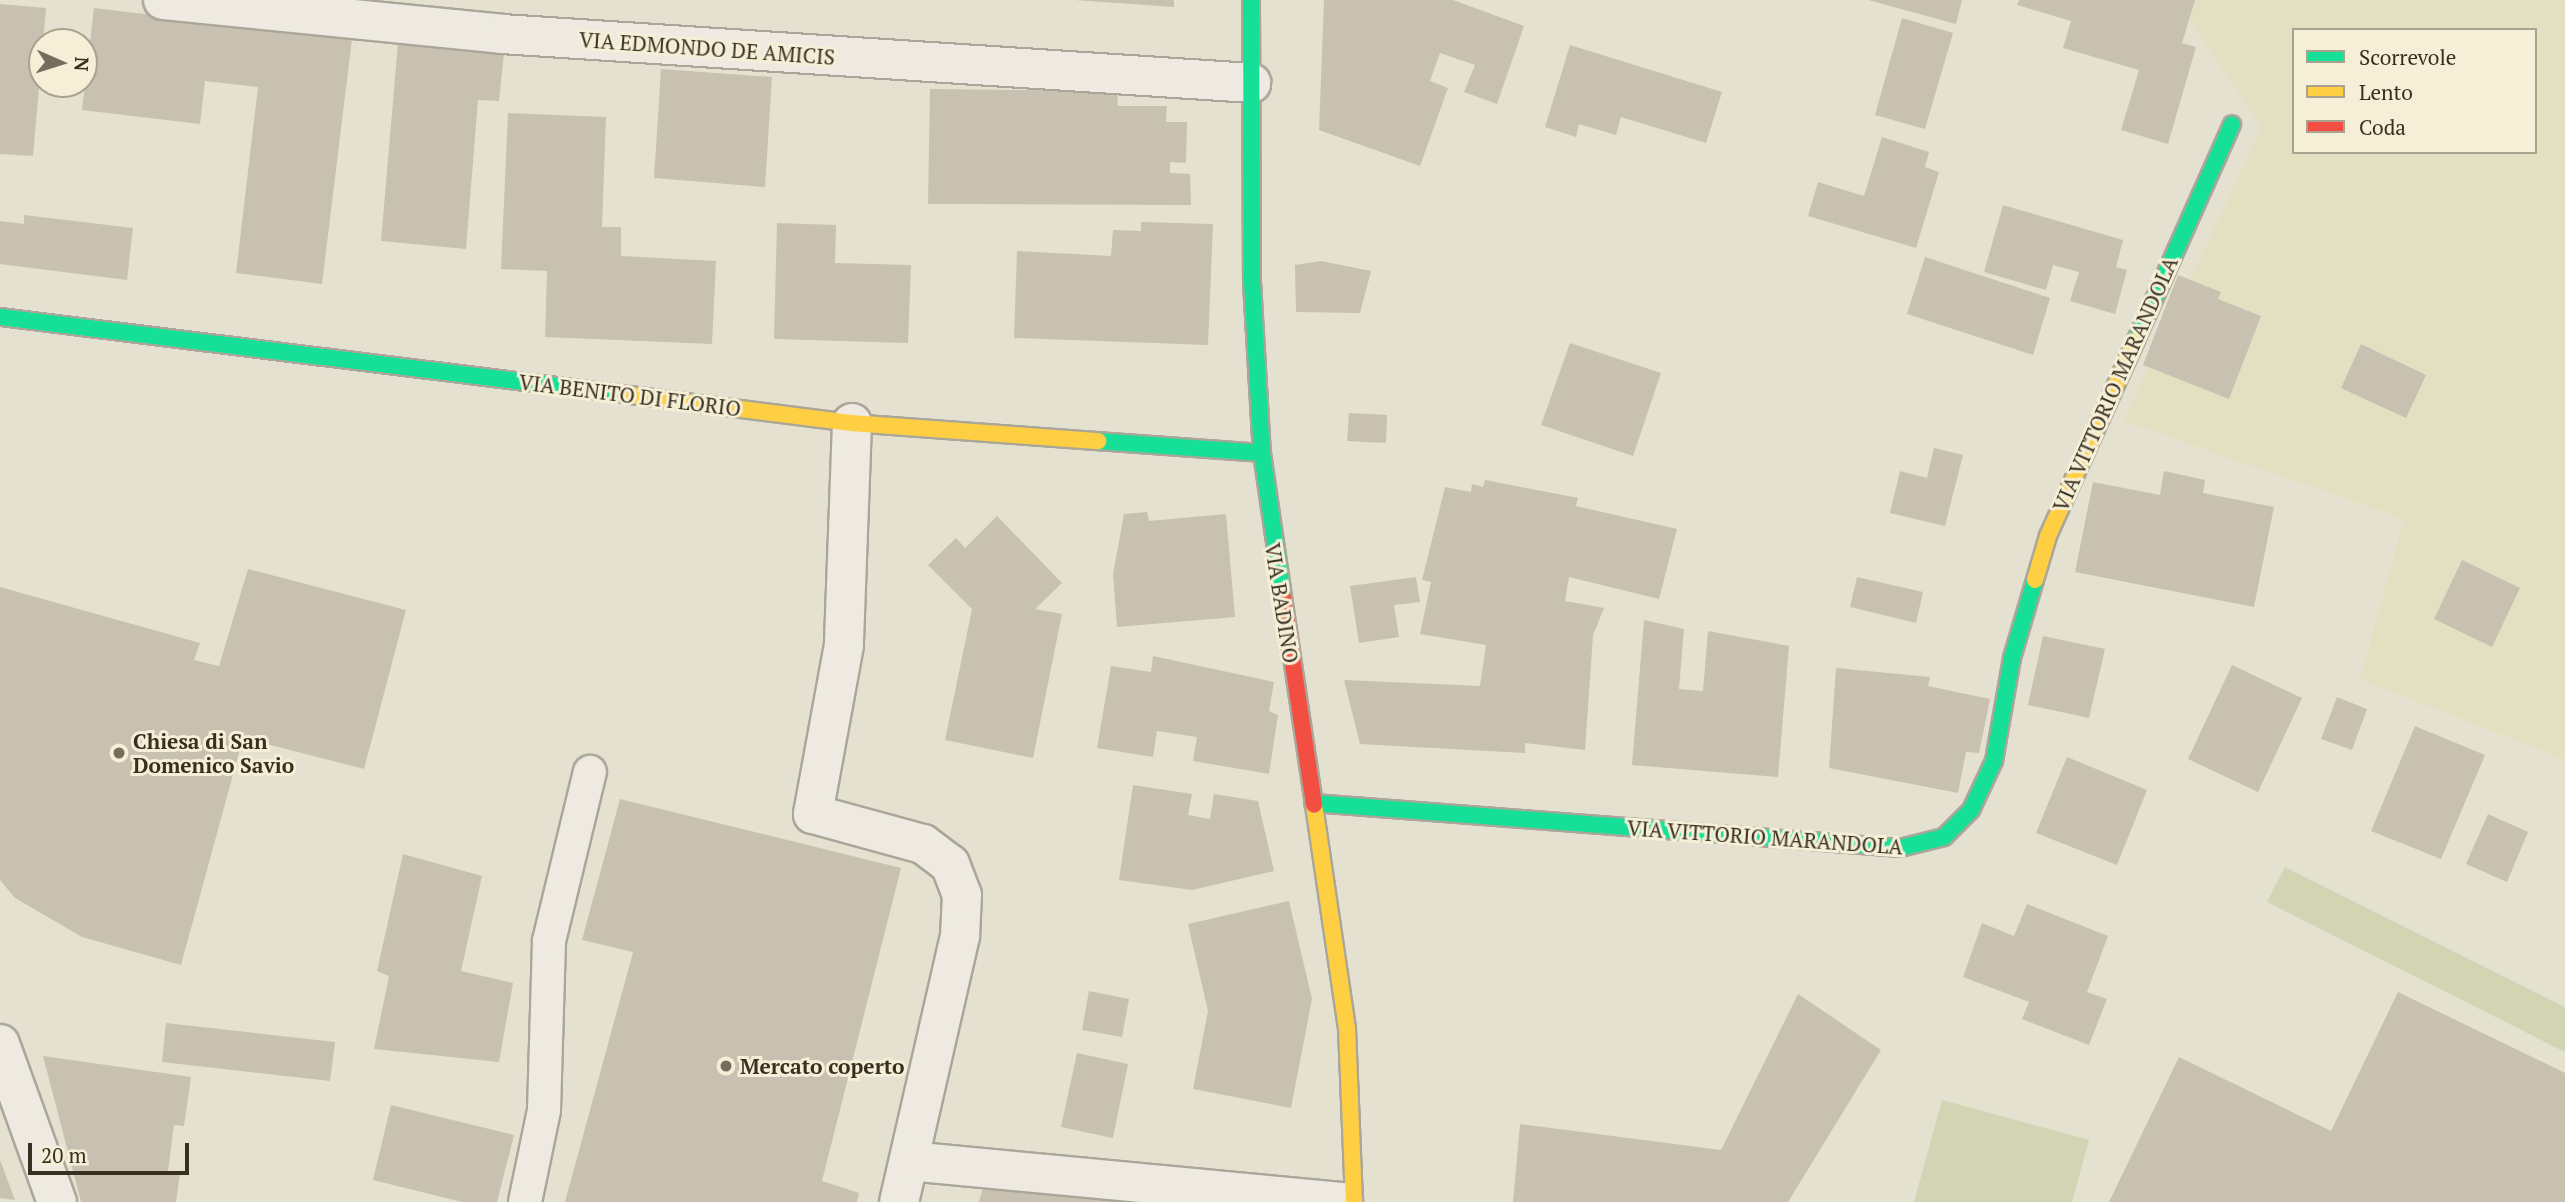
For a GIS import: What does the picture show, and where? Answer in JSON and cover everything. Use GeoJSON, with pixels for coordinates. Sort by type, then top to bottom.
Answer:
{"type":"FeatureCollection","features":[{"type":"Feature","properties":{"kind":"street","name":"VIA EDMONDO DE AMICIS"},"geometry":{"type":"LineString","coordinates":[[163,0],[515,35],[1251,83]]}},
{"type":"Feature","properties":{"kind":"street","name":"VIA BADINO"},"geometry":{"type":"LineString","coordinates":[[1251,0],[1253,325],[1262,453],[1347,1028],[1354,1202]]}},
{"type":"Feature","properties":{"kind":"street","name":"VIA VITTORIO MARANDOLA"},"geometry":{"type":"LineString","coordinates":[[1313,803],[1900,848],[1944,837],[1971,810],[1994,761],[2017,635],[2048,536],[2232,124]]}},
{"type":"Feature","properties":{"kind":"street","name":"VIA BENITO DI FLORIO"},"geometry":{"type":"LineString","coordinates":[[0,317],[852,423],[1262,453]]}},
{"type":"Feature","properties":{"kind":"street"},"geometry":{"type":"LineString","coordinates":[[852,423],[844,645],[813,814],[923,844],[950,864],[962,895],[960,936],[898,1202]]}},
{"type":"Feature","properties":{"kind":"street"},"geometry":{"type":"LineString","coordinates":[[0,1044],[57,1202]]}},
{"type":"Feature","properties":{"kind":"street"},"geometry":{"type":"LineString","coordinates":[[909,1161],[1343,1202]]}},
{"type":"Feature","properties":{"kind":"lane"},"geometry":{"type":"LineString","coordinates":[[524,1202],[546,1087],[543,999],[549,941],[590,772]]}},
{"type":"Feature","properties":{"kind":"shaded area"},"geometry":{"type":"Polygon","coordinates":[[[2141,0],[2565,0],[2565,760],[2360,679],[2404,519],[2123,421],[2262,127],[2182,10],[2141,0]]]}},
{"type":"Feature","properties":{"kind":"green space"},"geometry":{"type":"Polygon","coordinates":[[[2285,867],[2565,1007],[2565,1052],[2267,902],[2285,867]]]}},
{"type":"Feature","properties":{"kind":"green space"},"geometry":{"type":"Polygon","coordinates":[[[1942,1100],[2089,1140],[2072,1202],[1914,1202],[1942,1100]]]}},
{"type":"Feature","properties":{"kind":"building"},"geometry":{"type":"Polygon","coordinates":[[[1074,0],[1174,0],[1174,7],[1074,0]]]}},
{"type":"Feature","properties":{"kind":"building"},"geometry":{"type":"Polygon","coordinates":[[[1324,0],[1453,0],[1524,26],[1497,104],[1464,92],[1475,65],[1440,53],[1430,81],[1448,88],[1420,166],[1319,130],[1324,0]]]}},
{"type":"Feature","properties":{"kind":"building"},"geometry":{"type":"Polygon","coordinates":[[[1868,0],[1962,0],[1956,24],[1868,0]]]}},
{"type":"Feature","properties":{"kind":"building"},"geometry":{"type":"Polygon","coordinates":[[[2019,0],[2195,0],[2182,43],[2196,47],[2168,144],[2121,130],[2139,70],[2063,48],[2071,21],[2017,5],[2019,0]]]}},
{"type":"Feature","properties":{"kind":"building"},"geometry":{"type":"Polygon","coordinates":[[[0,4],[46,8],[44,28],[28,28],[28,98],[38,98],[33,156],[0,154],[0,4]]]}},
{"type":"Feature","properties":{"kind":"building"},"geometry":{"type":"Polygon","coordinates":[[[94,8],[352,39],[322,284],[236,273],[258,87],[205,81],[200,124],[82,110],[83,98],[98,98],[98,28],[92,28],[94,8]]]}},
{"type":"Feature","properties":{"kind":"building"},"geometry":{"type":"Polygon","coordinates":[[[1902,18],[1953,33],[1925,129],[1875,115],[1902,18]]]}},
{"type":"Feature","properties":{"kind":"building"},"geometry":{"type":"Polygon","coordinates":[[[398,43],[504,53],[499,101],[478,100],[466,249],[381,241],[398,43]]]}},
{"type":"Feature","properties":{"kind":"building"},"geometry":{"type":"Polygon","coordinates":[[[1570,45],[1722,92],[1706,143],[1621,117],[1616,135],[1579,124],[1576,137],[1545,127],[1570,45]]]}},
{"type":"Feature","properties":{"kind":"building"},"geometry":{"type":"Polygon","coordinates":[[[661,69],[772,77],[765,187],[654,178],[661,69]]]}},
{"type":"Feature","properties":{"kind":"building"},"geometry":{"type":"Polygon","coordinates":[[[930,89],[1117,91],[1118,106],[1167,106],[1166,122],[1187,122],[1186,163],[1170,162],[1170,173],[1190,174],[1191,205],[928,204],[930,89]]]}},
{"type":"Feature","properties":{"kind":"building"},"geometry":{"type":"Polygon","coordinates":[[[508,113],[606,117],[602,227],[621,227],[621,256],[716,261],[712,344],[545,337],[547,271],[501,269],[508,113]]]}},
{"type":"Feature","properties":{"kind":"building"},"geometry":{"type":"Polygon","coordinates":[[[1882,137],[1929,152],[1925,167],[1939,172],[1916,248],[1808,216],[1818,182],[1864,196],[1882,137]]]}},
{"type":"Feature","properties":{"kind":"building"},"geometry":{"type":"Polygon","coordinates":[[[2003,205],[2123,240],[2116,267],[2127,270],[2115,314],[2070,301],[2079,272],[2053,265],[2046,290],[1984,272],[2003,205]]]}},
{"type":"Feature","properties":{"kind":"building"},"geometry":{"type":"Polygon","coordinates":[[[24,215],[133,228],[127,280],[0,264],[0,221],[24,224],[24,215]]]}},
{"type":"Feature","properties":{"kind":"building"},"geometry":{"type":"Polygon","coordinates":[[[1141,222],[1213,224],[1208,345],[1014,338],[1017,251],[1111,256],[1113,230],[1141,231],[1141,222]]]}},
{"type":"Feature","properties":{"kind":"building"},"geometry":{"type":"Polygon","coordinates":[[[777,223],[836,225],[835,263],[911,265],[908,343],[774,339],[777,223]]]}},
{"type":"Feature","properties":{"kind":"building"},"geometry":{"type":"Polygon","coordinates":[[[1925,257],[2050,298],[2033,355],[1907,314],[1925,257]]]}},
{"type":"Feature","properties":{"kind":"building"},"geometry":{"type":"Polygon","coordinates":[[[1321,261],[1371,271],[1360,313],[1296,312],[1295,265],[1321,261]]]}},
{"type":"Feature","properties":{"kind":"building"},"geometry":{"type":"Polygon","coordinates":[[[2178,275],[2221,292],[2218,299],[2261,316],[2229,399],[2143,365],[2178,275]]]}},
{"type":"Feature","properties":{"kind":"building"},"geometry":{"type":"Polygon","coordinates":[[[1570,343],[1661,373],[1633,456],[1541,425],[1570,343]]]}},
{"type":"Feature","properties":{"kind":"building"},"geometry":{"type":"Polygon","coordinates":[[[2361,344],[2426,375],[2406,418],[2341,388],[2361,344]]]}},
{"type":"Feature","properties":{"kind":"building"},"geometry":{"type":"Polygon","coordinates":[[[1349,413],[1387,415],[1386,443],[1347,441],[1349,413]]]}},
{"type":"Feature","properties":{"kind":"building"},"geometry":{"type":"Polygon","coordinates":[[[1934,448],[1963,455],[1945,526],[1890,513],[1900,471],[1927,478],[1934,448]]]}},
{"type":"Feature","properties":{"kind":"building"},"geometry":{"type":"Polygon","coordinates":[[[2164,471],[2205,480],[2203,493],[2274,507],[2254,607],[2075,572],[2093,482],[2160,495],[2164,471]]]}},
{"type":"Feature","properties":{"kind":"building"},"geometry":{"type":"Polygon","coordinates":[[[1485,480],[1578,498],[1576,506],[1677,529],[1659,599],[1569,577],[1565,601],[1604,608],[1593,635],[1585,750],[1525,743],[1525,753],[1360,744],[1344,680],[1480,686],[1486,645],[1420,634],[1431,582],[1422,580],[1445,487],[1471,492],[1472,484],[1483,487],[1485,480]]]}},
{"type":"Feature","properties":{"kind":"building"},"geometry":{"type":"Polygon","coordinates":[[[1147,512],[1149,521],[1226,514],[1235,617],[1117,627],[1113,574],[1124,514],[1147,512]]]}},
{"type":"Feature","properties":{"kind":"building"},"geometry":{"type":"Polygon","coordinates":[[[997,516],[1062,583],[1035,609],[1062,614],[1033,758],[945,740],[972,609],[928,565],[956,538],[965,548],[997,516]]]}},
{"type":"Feature","properties":{"kind":"building"},"geometry":{"type":"Polygon","coordinates":[[[2462,560],[2520,588],[2492,647],[2434,619],[2462,560]]]}},
{"type":"Feature","properties":{"kind":"building","name":"Chiesa di San Domenico Savio"},"geometry":{"type":"Polygon","coordinates":[[[248,569],[406,610],[364,769],[243,738],[181,965],[82,937],[15,898],[0,880],[0,587],[200,643],[194,660],[219,666],[248,569]]]}},
{"type":"Feature","properties":{"kind":"building"},"geometry":{"type":"Polygon","coordinates":[[[1416,577],[1420,602],[1394,605],[1399,637],[1359,643],[1350,586],[1416,577]]]}},
{"type":"Feature","properties":{"kind":"building"},"geometry":{"type":"Polygon","coordinates":[[[1857,577],[1923,592],[1916,623],[1850,607],[1857,577]]]}},
{"type":"Feature","properties":{"kind":"building"},"geometry":{"type":"Polygon","coordinates":[[[1644,620],[1684,629],[1679,689],[1703,691],[1708,631],[1789,646],[1778,777],[1632,765],[1644,620]]]}},
{"type":"Feature","properties":{"kind":"building"},"geometry":{"type":"Polygon","coordinates":[[[2043,636],[2105,649],[2089,718],[2028,705],[2043,636]]]}},
{"type":"Feature","properties":{"kind":"building"},"geometry":{"type":"Polygon","coordinates":[[[1153,656],[1274,682],[1269,711],[1278,715],[1269,774],[1193,761],[1197,737],[1157,731],[1153,757],[1097,748],[1111,666],[1151,672],[1153,656]]]}},
{"type":"Feature","properties":{"kind":"building"},"geometry":{"type":"Polygon","coordinates":[[[2232,665],[2302,698],[2258,792],[2188,759],[2232,665]]]}},
{"type":"Feature","properties":{"kind":"building"},"geometry":{"type":"Polygon","coordinates":[[[1836,668],[1930,677],[1928,686],[1990,699],[1979,753],[1966,752],[1958,793],[1829,768],[1836,668]]]}},
{"type":"Feature","properties":{"kind":"building"},"geometry":{"type":"Polygon","coordinates":[[[2337,697],[2367,709],[2352,750],[2321,739],[2337,697]]]}},
{"type":"Feature","properties":{"kind":"building"},"geometry":{"type":"Polygon","coordinates":[[[2415,726],[2485,755],[2441,859],[2371,831],[2415,726]]]}},
{"type":"Feature","properties":{"kind":"building"},"geometry":{"type":"Polygon","coordinates":[[[2067,757],[2147,790],[2117,865],[2036,833],[2067,757]]]}},
{"type":"Feature","properties":{"kind":"building"},"geometry":{"type":"Polygon","coordinates":[[[1133,785],[1192,794],[1188,815],[1210,819],[1214,794],[1258,801],[1274,871],[1192,890],[1119,880],[1133,785]]]}},
{"type":"Feature","properties":{"kind":"building","name":"Mercato coperto"},"geometry":{"type":"Polygon","coordinates":[[[620,799],[901,868],[822,1181],[859,1193],[857,1202],[565,1202],[633,952],[582,940],[620,799]]]}},
{"type":"Feature","properties":{"kind":"building"},"geometry":{"type":"Polygon","coordinates":[[[2488,814],[2528,832],[2507,882],[2466,864],[2488,814]]]}},
{"type":"Feature","properties":{"kind":"building"},"geometry":{"type":"Polygon","coordinates":[[[403,854],[482,876],[461,971],[513,983],[499,1062],[374,1049],[389,976],[377,971],[403,854]]]}},
{"type":"Feature","properties":{"kind":"building"},"geometry":{"type":"Polygon","coordinates":[[[1289,901],[1312,999],[1291,1108],[1193,1089],[1208,1011],[1188,924],[1289,901]]]}},
{"type":"Feature","properties":{"kind":"building"},"geometry":{"type":"Polygon","coordinates":[[[2027,904],[2108,936],[2087,992],[2107,999],[2089,1045],[2022,1019],[2029,1002],[1963,977],[1982,923],[2014,936],[2027,904]]]}},
{"type":"Feature","properties":{"kind":"building"},"geometry":{"type":"Polygon","coordinates":[[[1089,991],[1129,999],[1122,1037],[1082,1030],[1089,991]]]}},
{"type":"Feature","properties":{"kind":"building"},"geometry":{"type":"Polygon","coordinates":[[[2398,992],[2565,1073],[2565,1202],[2109,1202],[2179,1057],[2331,1131],[2398,992]]]}},
{"type":"Feature","properties":{"kind":"building"},"geometry":{"type":"Polygon","coordinates":[[[1798,994],[1881,1050],[1788,1202],[1513,1202],[1520,1124],[1721,1150],[1798,994]]]}},
{"type":"Feature","properties":{"kind":"building"},"geometry":{"type":"Polygon","coordinates":[[[166,1023],[335,1042],[330,1081],[162,1062],[166,1023]]]}},
{"type":"Feature","properties":{"kind":"building"},"geometry":{"type":"Polygon","coordinates":[[[1077,1053],[1128,1064],[1113,1138],[1061,1127],[1077,1053]]]}},
{"type":"Feature","properties":{"kind":"building"},"geometry":{"type":"Polygon","coordinates":[[[43,1056],[191,1077],[184,1126],[174,1125],[168,1171],[180,1173],[176,1202],[81,1202],[43,1056]]]}},
{"type":"Feature","properties":{"kind":"building"},"geometry":{"type":"Polygon","coordinates":[[[391,1105],[514,1135],[497,1202],[462,1202],[373,1180],[391,1105]]]}},
{"type":"Feature","properties":{"kind":"building"},"geometry":{"type":"Polygon","coordinates":[[[0,1160],[15,1200],[0,1198],[0,1160]]]}},
{"type":"Feature","properties":{"kind":"building"},"geometry":{"type":"Polygon","coordinates":[[[986,1176],[1232,1202],[979,1202],[986,1176]]]}},
{"type":"Feature","properties":{"kind":"traffic: fast"},"geometry":{"type":"LineString","coordinates":[[1251,0],[1252,282],[1262,453],[1283,597]]}},
{"type":"Feature","properties":{"kind":"traffic: fast"},"geometry":{"type":"LineString","coordinates":[[2136,340],[2232,124]]}},
{"type":"Feature","properties":{"kind":"traffic: fast"},"geometry":{"type":"LineString","coordinates":[[0,317],[630,395]]}},
{"type":"Feature","properties":{"kind":"traffic: fast"},"geometry":{"type":"LineString","coordinates":[[1098,441],[1262,453]]}},
{"type":"Feature","properties":{"kind":"traffic: fast"},"geometry":{"type":"LineString","coordinates":[[1313,803],[1900,848],[1944,837],[1971,810],[1994,761],[2012,658],[2035,580]]}},
{"type":"Feature","properties":{"kind":"traffic: slow"},"geometry":{"type":"LineString","coordinates":[[2035,580],[2048,536],[2136,340]]}},
{"type":"Feature","properties":{"kind":"traffic: slow"},"geometry":{"type":"LineString","coordinates":[[630,395],[852,423],[1098,441]]}},
{"type":"Feature","properties":{"kind":"traffic: slow"},"geometry":{"type":"LineString","coordinates":[[1314,805],[1347,1028],[1354,1202]]}},
{"type":"Feature","properties":{"kind":"traffic: jam"},"geometry":{"type":"LineString","coordinates":[[1283,597],[1314,805]]}},
{"type":"Feature","properties":{"kind":"place","name":"Chiesa di San Domenico Savio"},"geometry":{"type":"Point","coordinates":[119,753]}},
{"type":"Feature","properties":{"kind":"place","name":"Mercato coperto"},"geometry":{"type":"Point","coordinates":[726,1066]}}]}
